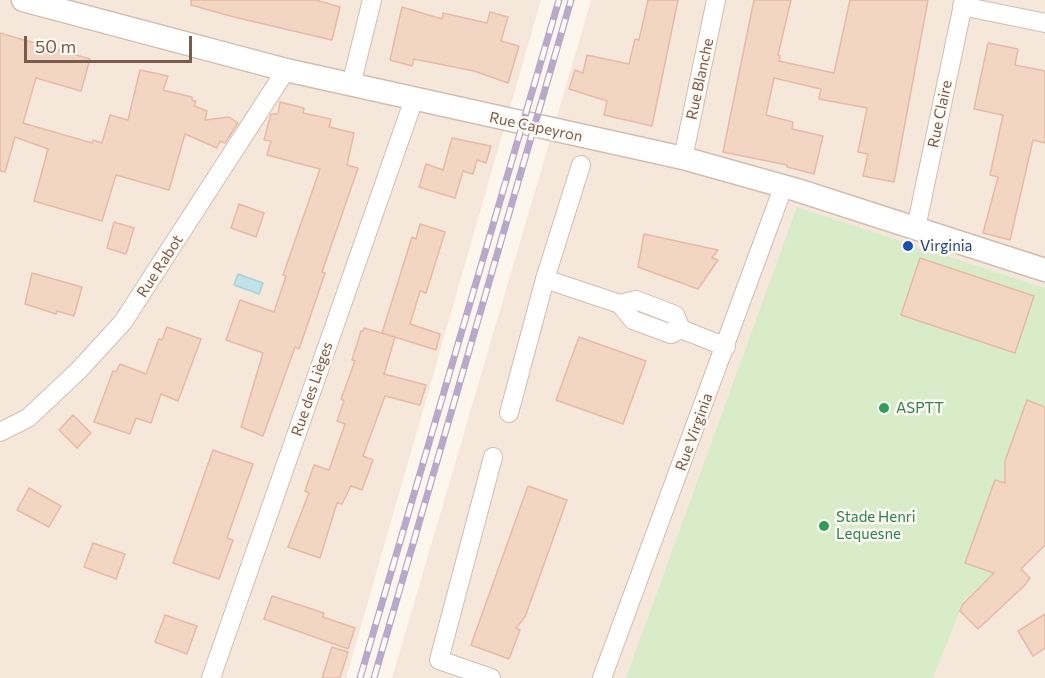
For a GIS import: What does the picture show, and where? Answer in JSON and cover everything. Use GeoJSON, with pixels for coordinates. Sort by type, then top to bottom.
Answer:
{"type":"FeatureCollection","features":[{"type":"Feature","properties":{"kind":"street","name":"Rue Capeyron"},"geometry":{"type":"LineString","coordinates":[[23,0],[286,70],[683,158],[784,185],[1045,270]]}},
{"type":"Feature","properties":{"kind":"street"},"geometry":{"type":"LineString","coordinates":[[351,85],[372,0]]}},
{"type":"Feature","properties":{"kind":"street","name":"Rue Blanche"},"geometry":{"type":"LineString","coordinates":[[683,158],[716,0]]}},
{"type":"Feature","properties":{"kind":"street"},"geometry":{"type":"LineString","coordinates":[[963,3],[1045,23]]}},
{"type":"Feature","properties":{"kind":"street","name":"Rue Claire"},"geometry":{"type":"LineString","coordinates":[[916,228],[963,3]]}},
{"type":"Feature","properties":{"kind":"street","name":"Rue Rabot"},"geometry":{"type":"LineString","coordinates":[[0,432],[28,418],[79,370],[123,322],[286,70]]}},
{"type":"Feature","properties":{"kind":"street","name":"Rue des Lièges"},"geometry":{"type":"LineString","coordinates":[[211,678],[414,99]]}},
{"type":"Feature","properties":{"kind":"street"},"geometry":{"type":"LineString","coordinates":[[509,413],[545,279],[581,165]]}},
{"type":"Feature","properties":{"kind":"street","name":"Rue Virginia"},"geometry":{"type":"LineString","coordinates":[[602,678],[784,185]]}},
{"type":"Feature","properties":{"kind":"street"},"geometry":{"type":"LineString","coordinates":[[545,279],[620,304],[633,320],[671,334],[681,329],[726,347]]}},
{"type":"Feature","properties":{"kind":"street"},"geometry":{"type":"LineString","coordinates":[[491,678],[439,660],[493,457]]}},
{"type":"Feature","properties":{"kind":"shaded area"},"geometry":{"type":"Polygon","coordinates":[[[0,0],[541,0],[346,678],[0,678],[0,0]]]}},
{"type":"Feature","properties":{"kind":"shaded area"},"geometry":{"type":"Polygon","coordinates":[[[591,0],[1045,0],[1045,678],[392,678],[591,0]]]}},
{"type":"Feature","properties":{"kind":"green space","name":"ASPTT"},"geometry":{"type":"Polygon","coordinates":[[[797,207],[1045,288],[1045,527],[964,600],[933,678],[626,678],[797,207]]]}},
{"type":"Feature","properties":{"kind":"water"},"geometry":{"type":"Polygon","coordinates":[[[238,274],[263,283],[259,294],[234,285],[238,274]]]}},
{"type":"Feature","properties":{"kind":"building"},"geometry":{"type":"Polygon","coordinates":[[[191,0],[316,0],[340,7],[332,40],[191,5],[191,0]]]}},
{"type":"Feature","properties":{"kind":"building"},"geometry":{"type":"Polygon","coordinates":[[[648,0],[678,0],[652,126],[604,115],[607,101],[569,89],[575,70],[583,73],[587,55],[629,64],[635,39],[639,40],[648,0]]]}},
{"type":"Feature","properties":{"kind":"building"},"geometry":{"type":"Polygon","coordinates":[[[754,0],[791,0],[778,55],[780,56],[779,61],[834,73],[850,0],[928,0],[894,182],[863,176],[868,154],[858,152],[867,108],[819,99],[821,89],[774,78],[766,115],[793,122],[792,129],[823,136],[814,174],[787,167],[787,165],[723,152],[754,0]]]}},
{"type":"Feature","properties":{"kind":"building"},"geometry":{"type":"Polygon","coordinates":[[[402,7],[442,19],[443,13],[487,23],[490,12],[508,17],[501,41],[519,46],[508,83],[474,71],[414,59],[412,66],[390,60],[402,7]]]}},
{"type":"Feature","properties":{"kind":"building"},"geometry":{"type":"Polygon","coordinates":[[[0,33],[90,59],[81,91],[36,78],[23,123],[92,143],[93,140],[102,143],[110,115],[128,120],[140,70],[168,76],[163,90],[192,97],[192,100],[196,101],[194,106],[207,111],[205,120],[229,117],[238,123],[225,143],[220,141],[217,148],[185,134],[169,190],[116,175],[102,221],[34,201],[48,149],[15,137],[5,172],[0,171],[0,33]]]}},
{"type":"Feature","properties":{"kind":"building"},"geometry":{"type":"Polygon","coordinates":[[[988,43],[1018,49],[1015,65],[1045,71],[1045,143],[1033,140],[1010,240],[983,233],[998,177],[990,175],[1003,115],[974,109],[988,43]]]}},
{"type":"Feature","properties":{"kind":"building"},"geometry":{"type":"Polygon","coordinates":[[[280,102],[304,108],[303,113],[331,119],[329,127],[354,133],[347,165],[358,168],[322,272],[325,273],[299,349],[295,347],[263,436],[241,427],[263,353],[226,340],[240,300],[274,312],[286,276],[283,275],[320,169],[267,155],[271,141],[264,140],[271,114],[278,114],[280,102]]]}},
{"type":"Feature","properties":{"kind":"building"},"geometry":{"type":"Polygon","coordinates":[[[452,138],[491,146],[486,163],[477,160],[473,174],[463,171],[455,198],[419,187],[426,164],[443,170],[452,138]]]}},
{"type":"Feature","properties":{"kind":"building"},"geometry":{"type":"Polygon","coordinates":[[[239,204],[264,213],[256,237],[231,228],[239,204]]]}},
{"type":"Feature","properties":{"kind":"building"},"geometry":{"type":"Polygon","coordinates":[[[114,222],[134,228],[126,254],[107,248],[114,222]]]}},
{"type":"Feature","properties":{"kind":"building"},"geometry":{"type":"Polygon","coordinates":[[[420,224],[445,232],[426,293],[420,291],[410,324],[440,334],[436,350],[382,333],[412,237],[416,239],[420,224]]]}},
{"type":"Feature","properties":{"kind":"building"},"geometry":{"type":"Polygon","coordinates":[[[644,234],[718,250],[712,258],[718,260],[698,289],[638,267],[644,234]]]}},
{"type":"Feature","properties":{"kind":"building"},"geometry":{"type":"Polygon","coordinates":[[[920,258],[1034,296],[1015,353],[901,315],[920,258]]]}},
{"type":"Feature","properties":{"kind":"building"},"geometry":{"type":"Polygon","coordinates":[[[32,273],[82,287],[74,316],[57,311],[56,314],[25,304],[32,273]]]}},
{"type":"Feature","properties":{"kind":"building"},"geometry":{"type":"Polygon","coordinates":[[[167,327],[201,339],[178,401],[161,394],[151,423],[136,418],[130,434],[94,422],[113,371],[116,372],[120,364],[146,374],[159,339],[162,340],[167,327]]]}},
{"type":"Feature","properties":{"kind":"building"},"geometry":{"type":"Polygon","coordinates":[[[364,328],[395,337],[384,374],[426,385],[420,405],[385,396],[363,456],[373,460],[362,490],[351,486],[342,504],[337,503],[320,558],[288,547],[309,493],[305,491],[314,465],[329,470],[345,424],[337,421],[344,401],[341,399],[355,361],[352,360],[361,331],[364,328]]]}},
{"type":"Feature","properties":{"kind":"building"},"geometry":{"type":"Polygon","coordinates":[[[579,337],[646,361],[623,424],[556,400],[579,337]]]}},
{"type":"Feature","properties":{"kind":"building"},"geometry":{"type":"Polygon","coordinates":[[[1027,400],[1045,407],[1045,545],[1021,569],[1030,578],[1025,585],[978,629],[960,611],[963,604],[994,573],[965,563],[995,480],[1005,483],[1005,461],[1027,400]]]}},
{"type":"Feature","properties":{"kind":"building"},"geometry":{"type":"Polygon","coordinates":[[[73,415],[91,433],[77,448],[59,430],[73,415]]]}},
{"type":"Feature","properties":{"kind":"building"},"geometry":{"type":"Polygon","coordinates":[[[213,450],[253,464],[227,538],[233,540],[219,579],[173,563],[213,450]]]}},
{"type":"Feature","properties":{"kind":"building"},"geometry":{"type":"Polygon","coordinates":[[[528,486],[567,500],[525,617],[516,628],[520,630],[509,659],[471,645],[528,486]]]}},
{"type":"Feature","properties":{"kind":"building"},"geometry":{"type":"Polygon","coordinates":[[[29,488],[61,506],[49,527],[17,510],[29,488]]]}},
{"type":"Feature","properties":{"kind":"building"},"geometry":{"type":"Polygon","coordinates":[[[93,543],[125,554],[116,579],[84,567],[93,543]]]}},
{"type":"Feature","properties":{"kind":"building"},"geometry":{"type":"Polygon","coordinates":[[[272,596],[324,613],[323,617],[355,628],[348,649],[264,619],[272,596]]]}},
{"type":"Feature","properties":{"kind":"building"},"geometry":{"type":"Polygon","coordinates":[[[1045,614],[1045,648],[1033,656],[1018,631],[1045,614]]]}},
{"type":"Feature","properties":{"kind":"building"},"geometry":{"type":"Polygon","coordinates":[[[165,615],[197,626],[187,654],[155,642],[165,615]]]}},
{"type":"Feature","properties":{"kind":"building"},"geometry":{"type":"Polygon","coordinates":[[[332,647],[348,652],[340,678],[322,678],[332,647]]]}},
{"type":"Feature","properties":{"kind":"railway"},"geometry":{"type":"LineString","coordinates":[[360,678],[559,0]]}},
{"type":"Feature","properties":{"kind":"railway"},"geometry":{"type":"LineString","coordinates":[[374,678],[571,0]]}},
{"type":"Feature","properties":{"kind":"place","name":"Virginia"},"geometry":{"type":"Point","coordinates":[908,246]}},
{"type":"Feature","properties":{"kind":"place","name":"ASPTT"},"geometry":{"type":"Point","coordinates":[884,408]}},
{"type":"Feature","properties":{"kind":"place","name":"Stade Henri Lequesne"},"geometry":{"type":"Point","coordinates":[824,526]}}]}
